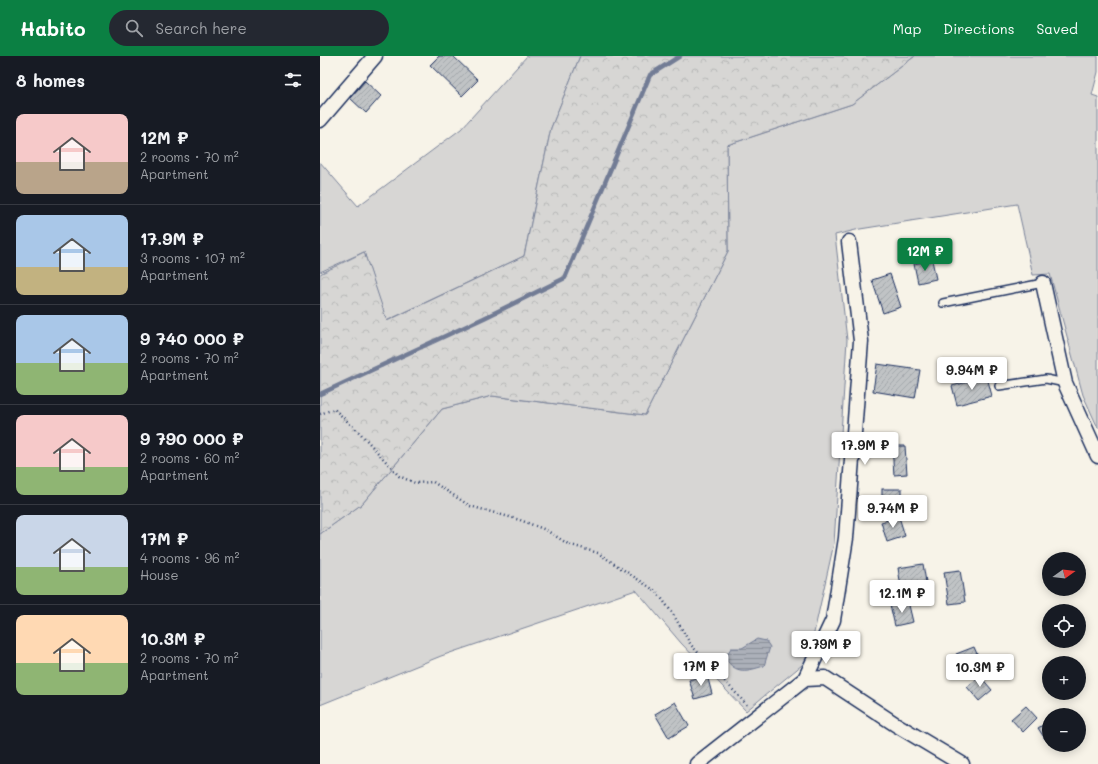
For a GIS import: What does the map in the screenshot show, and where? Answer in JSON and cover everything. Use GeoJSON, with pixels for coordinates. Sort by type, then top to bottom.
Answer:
{"type":"FeatureCollection","features":[{"type":"Feature","properties":{"kind":"street"},"geometry":{"type":"LineString","coordinates":[[320,120],[376,56]]}},
{"type":"Feature","properties":{"kind":"street"},"geometry":{"type":"LineString","coordinates":[[697,764],[805,679],[833,620],[846,538],[861,341],[849,242]]}},
{"type":"Feature","properties":{"kind":"street"},"geometry":{"type":"LineString","coordinates":[[1043,283],[1065,383],[1098,456]]}},
{"type":"Feature","properties":{"kind":"street"},"geometry":{"type":"LineString","coordinates":[[805,679],[825,678],[895,724],[962,764]]}},
{"type":"Feature","properties":{"kind":"lane"},"geometry":{"type":"LineString","coordinates":[[943,303],[1043,283]]}},
{"type":"Feature","properties":{"kind":"lane"},"geometry":{"type":"LineString","coordinates":[[999,386],[1046,379],[1065,383]]}},
{"type":"Feature","properties":{"kind":"path"},"geometry":{"type":"LineString","coordinates":[[320,414],[334,409],[361,434],[400,476],[415,482],[433,482],[470,506],[520,520],[546,530],[568,544],[598,553],[657,592],[673,614],[692,645],[747,705],[773,704]]}},
{"type":"Feature","properties":{"kind":"green space"},"geometry":{"type":"Polygon","coordinates":[[[527,56],[580,56],[551,128],[524,256],[386,321],[364,252],[320,272],[320,162],[358,206],[461,129],[527,56]]]}},
{"type":"Feature","properties":{"kind":"green space"},"geometry":{"type":"Polygon","coordinates":[[[580,56],[915,56],[852,104],[727,145],[728,251],[645,415],[492,396],[442,409],[362,504],[320,534],[320,274],[364,252],[387,321],[524,256],[551,128],[580,56]]]}},
{"type":"Feature","properties":{"kind":"green space"},"geometry":{"type":"Polygon","coordinates":[[[915,56],[1098,56],[1098,72],[1092,95],[1098,97],[1098,428],[1083,395],[1050,274],[1033,275],[1017,204],[860,229],[835,235],[847,340],[834,543],[808,660],[746,711],[681,643],[636,590],[441,656],[320,705],[320,534],[362,504],[442,409],[492,396],[645,415],[728,251],[727,145],[852,104],[915,56]]]}},
{"type":"Feature","properties":{"kind":"shaded area"},"geometry":{"type":"Polygon","coordinates":[[[757,639],[766,641],[770,647],[764,666],[742,670],[733,667],[725,658],[731,648],[742,648],[757,639]]]}},
{"type":"Feature","properties":{"kind":"building"},"geometry":{"type":"Polygon","coordinates":[[[439,56],[453,56],[478,80],[462,96],[430,65],[439,56]]]}},
{"type":"Feature","properties":{"kind":"building"},"geometry":{"type":"Polygon","coordinates":[[[365,81],[381,96],[366,113],[350,98],[365,81]]]}},
{"type":"Feature","properties":{"kind":"building"},"geometry":{"type":"Polygon","coordinates":[[[932,260],[936,279],[918,283],[914,264],[932,260]]]}},
{"type":"Feature","properties":{"kind":"building"},"geometry":{"type":"Polygon","coordinates":[[[890,274],[901,307],[883,313],[872,280],[890,274]]]}},
{"type":"Feature","properties":{"kind":"building"},"geometry":{"type":"Polygon","coordinates":[[[877,364],[920,370],[915,398],[873,391],[877,364]]]}},
{"type":"Feature","properties":{"kind":"building"},"geometry":{"type":"Polygon","coordinates":[[[987,377],[992,396],[957,405],[952,386],[987,377]]]}},
{"type":"Feature","properties":{"kind":"building"},"geometry":{"type":"Polygon","coordinates":[[[892,446],[905,446],[907,474],[894,475],[892,446]]]}},
{"type":"Feature","properties":{"kind":"building"},"geometry":{"type":"Polygon","coordinates":[[[882,489],[902,489],[902,499],[882,499],[882,489]]]}},
{"type":"Feature","properties":{"kind":"building"},"geometry":{"type":"Polygon","coordinates":[[[899,517],[905,536],[887,542],[881,522],[899,517]]]}},
{"type":"Feature","properties":{"kind":"building"},"geometry":{"type":"Polygon","coordinates":[[[923,564],[926,582],[901,587],[898,568],[923,564]]]}},
{"type":"Feature","properties":{"kind":"building"},"geometry":{"type":"Polygon","coordinates":[[[960,570],[965,602],[949,604],[944,572],[960,570]]]}},
{"type":"Feature","properties":{"kind":"building"},"geometry":{"type":"Polygon","coordinates":[[[908,601],[913,622],[895,626],[890,605],[908,601]]]}},
{"type":"Feature","properties":{"kind":"building"},"geometry":{"type":"Polygon","coordinates":[[[974,647],[980,661],[961,668],[956,654],[974,647]]]}},
{"type":"Feature","properties":{"kind":"building"},"geometry":{"type":"Polygon","coordinates":[[[707,675],[712,694],[695,699],[689,680],[707,675]]]}},
{"type":"Feature","properties":{"kind":"building"},"geometry":{"type":"Polygon","coordinates":[[[980,676],[992,690],[979,701],[967,687],[980,676]]]}},
{"type":"Feature","properties":{"kind":"building"},"geometry":{"type":"Polygon","coordinates":[[[675,702],[689,726],[669,738],[655,714],[675,702]]]}},
{"type":"Feature","properties":{"kind":"building"},"geometry":{"type":"Polygon","coordinates":[[[1026,706],[1037,718],[1023,732],[1011,719],[1026,706]]]}},
{"type":"Feature","properties":{"kind":"building"},"geometry":{"type":"Polygon","coordinates":[[[1042,725],[1042,734],[1038,728],[1042,725]]]}},
{"type":"Feature","properties":{"kind":"waterway"},"geometry":{"type":"LineString","coordinates":[[320,394],[484,318],[565,278],[650,75],[680,56]]}}]}
